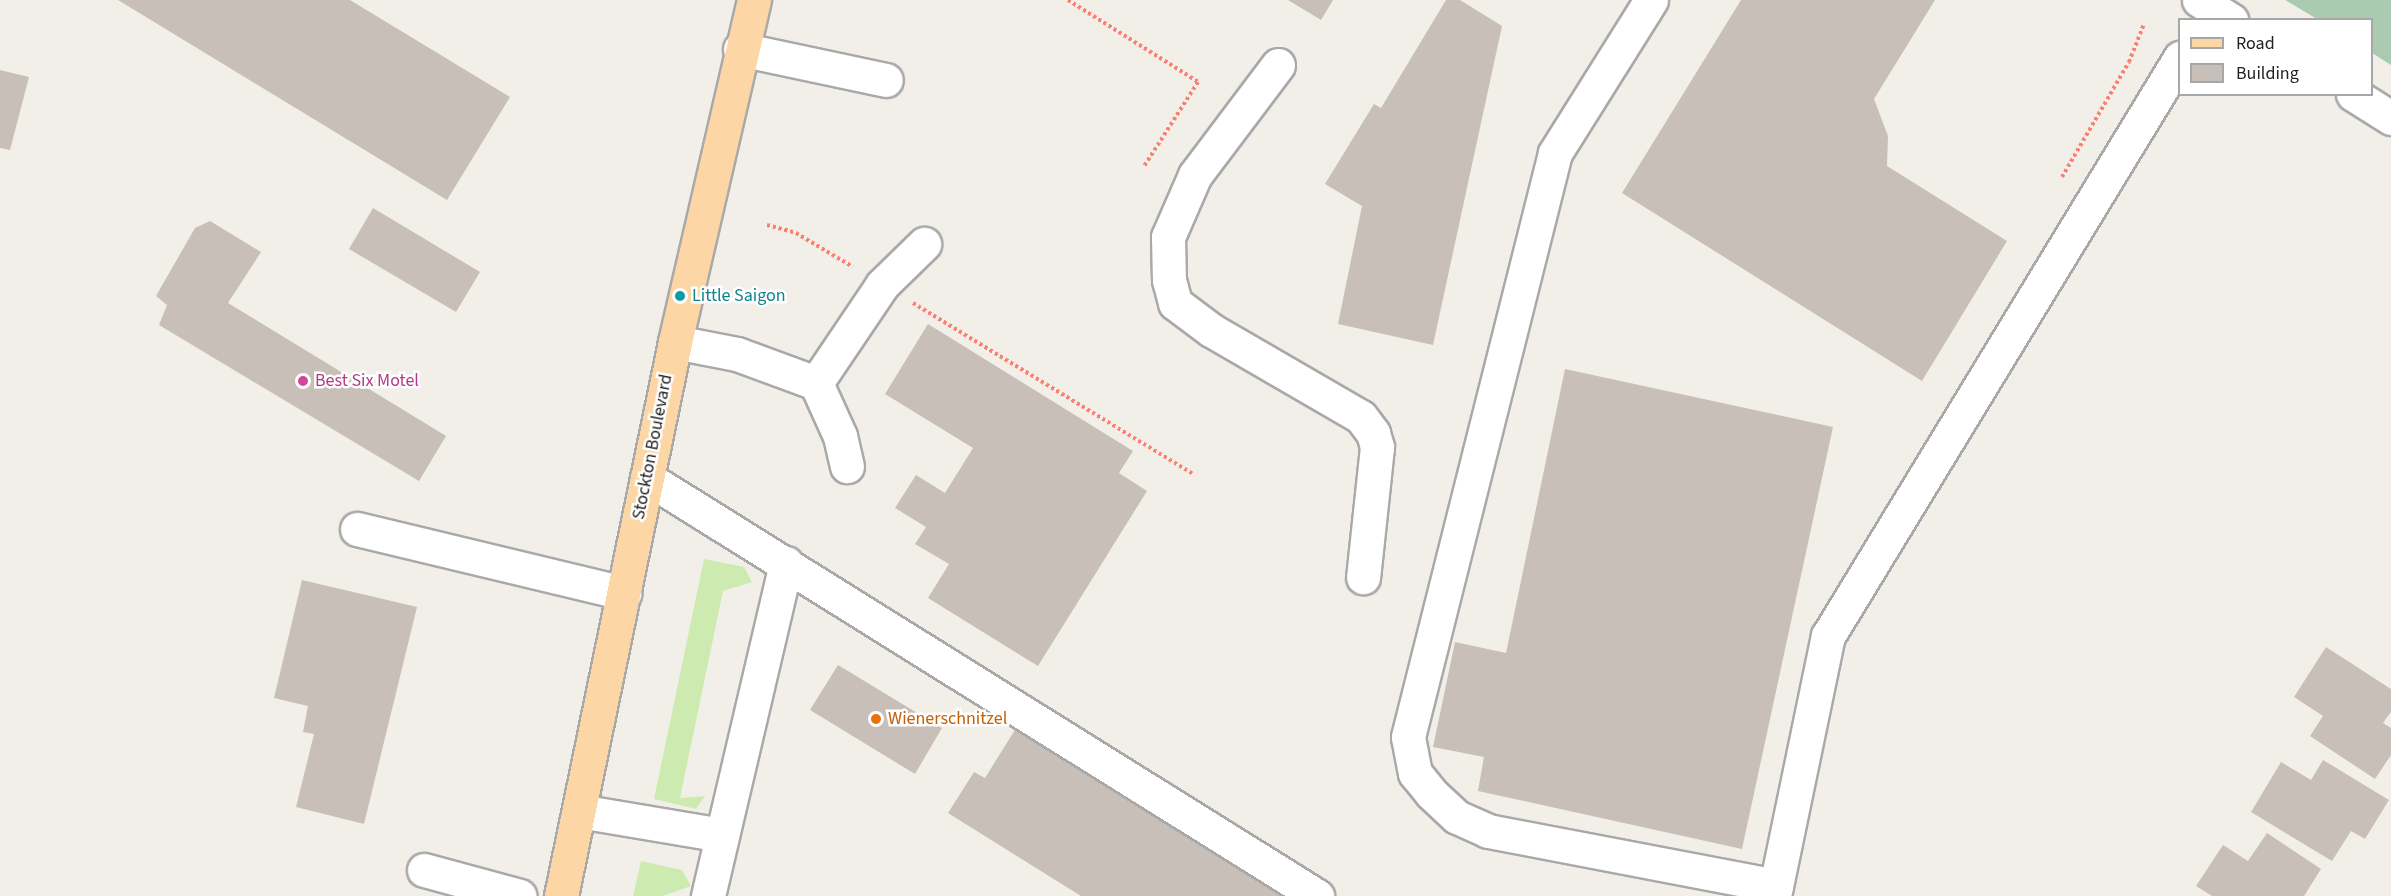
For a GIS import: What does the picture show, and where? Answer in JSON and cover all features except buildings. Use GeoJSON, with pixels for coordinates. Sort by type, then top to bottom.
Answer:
{"type":"FeatureCollection","features":[{"type":"Feature","properties":{"kind":"main road","name":"Stockton Boulevard"},"geometry":{"type":"LineString","coordinates":[[561,896],[675,342],[740,49],[754,0]]}},
{"type":"Feature","properties":{"kind":"street"},"geometry":{"type":"LineString","coordinates":[[1651,0],[1555,153],[1408,737],[1415,773],[1431,793],[1457,817],[1488,831],[1775,891],[1828,636],[2178,61]]}},
{"type":"Feature","properties":{"kind":"street"},"geometry":{"type":"LineString","coordinates":[[740,49],[886,80]]}},
{"type":"Feature","properties":{"kind":"street"},"geometry":{"type":"LineString","coordinates":[[1278,65],[1195,175],[1168,237],[1169,280],[1175,303],[1211,330],[1361,417],[1372,433],[1377,447],[1364,577]]}},
{"type":"Feature","properties":{"kind":"street"},"geometry":{"type":"LineString","coordinates":[[2356,96],[2391,118]]}},
{"type":"Feature","properties":{"kind":"street"},"geometry":{"type":"LineString","coordinates":[[816,383],[882,285],[924,244]]}},
{"type":"Feature","properties":{"kind":"street"},"geometry":{"type":"LineString","coordinates":[[675,342],[737,354],[816,383],[840,436],[847,466]]}},
{"type":"Feature","properties":{"kind":"street"},"geometry":{"type":"LineString","coordinates":[[647,478],[1317,896]]}},
{"type":"Feature","properties":{"kind":"street"},"geometry":{"type":"LineString","coordinates":[[357,529],[624,593]]}},
{"type":"Feature","properties":{"kind":"street"},"geometry":{"type":"LineString","coordinates":[[708,896],[786,563]]}},
{"type":"Feature","properties":{"kind":"street"},"geometry":{"type":"LineString","coordinates":[[579,811],[722,835]]}},
{"type":"Feature","properties":{"kind":"street"},"geometry":{"type":"LineString","coordinates":[[424,870],[520,896]]}},
{"type":"Feature","properties":{"kind":"path"},"geometry":{"type":"LineString","coordinates":[[1068,0],[1198,82],[1143,168]]}},
{"type":"Feature","properties":{"kind":"path"},"geometry":{"type":"LineString","coordinates":[[767,225],[796,233],[1192,473]]}},
{"type":"Feature","properties":{"kind":"green space"},"geometry":{"type":"Polygon","coordinates":[[[2285,0],[2391,0],[2391,65],[2373,54],[2373,18],[2315,18],[2285,0]]]}},
{"type":"Feature","properties":{"kind":"green space"},"geometry":{"type":"Polygon","coordinates":[[[704,559],[744,567],[752,582],[723,591],[680,798],[705,796],[696,809],[654,799],[704,559]]]}},
{"type":"Feature","properties":{"kind":"green space"},"geometry":{"type":"Polygon","coordinates":[[[641,861],[682,870],[691,886],[663,896],[633,896],[641,861]]]}},
{"type":"Feature","properties":{"kind":"place","name":"Little Saigon"},"geometry":{"type":"Point","coordinates":[680,296]}},
{"type":"Feature","properties":{"kind":"place","name":"Best Six Motel"},"geometry":{"type":"Point","coordinates":[303,381]}},
{"type":"Feature","properties":{"kind":"place","name":"Wienerschnitzel"},"geometry":{"type":"Point","coordinates":[876,719]}}]}
